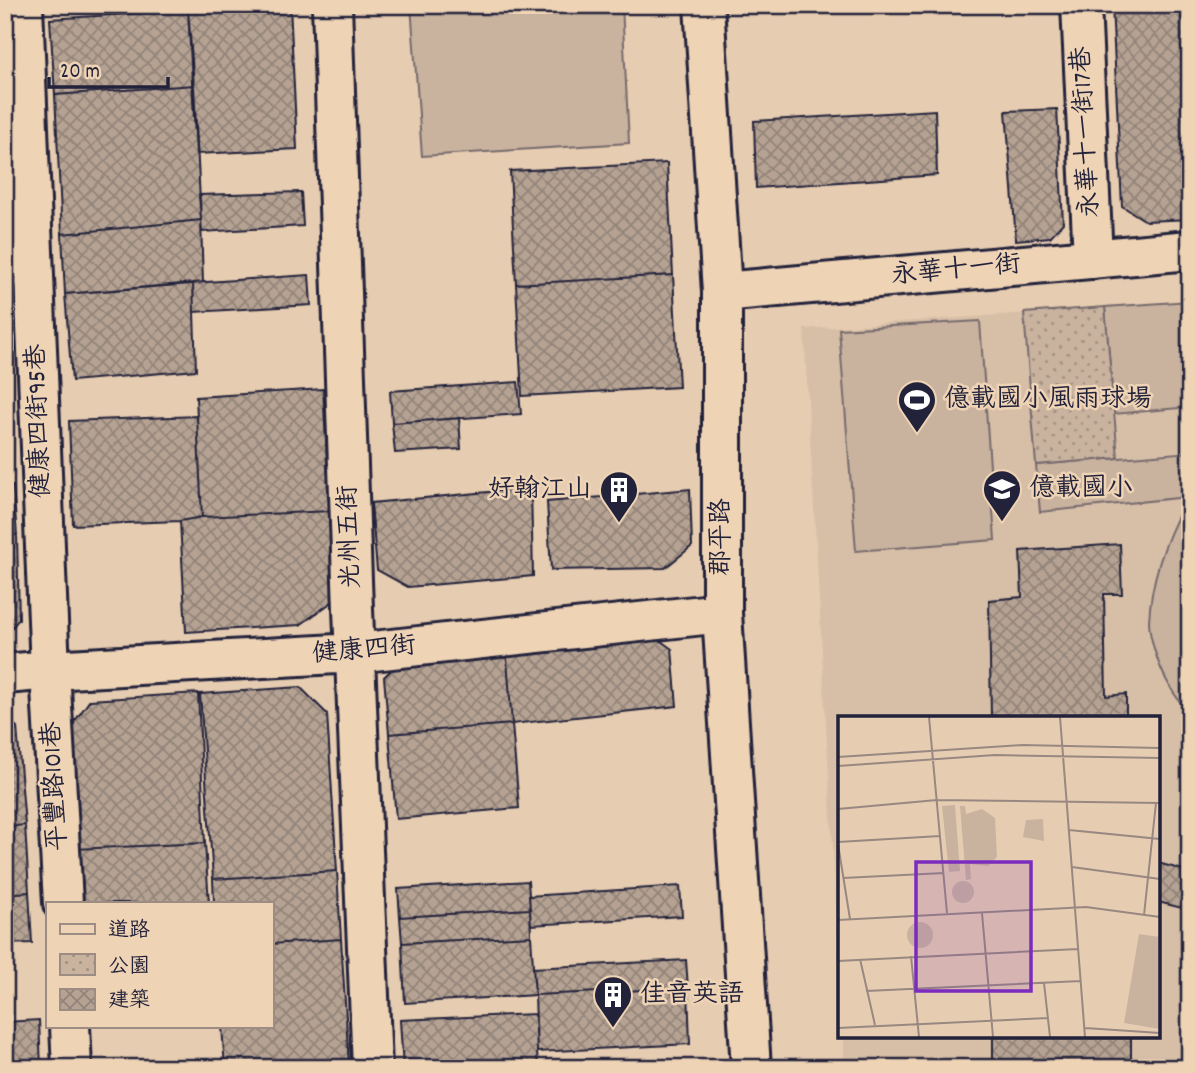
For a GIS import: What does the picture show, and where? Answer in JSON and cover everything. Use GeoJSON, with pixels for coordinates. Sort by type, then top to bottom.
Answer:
{"type":"FeatureCollection","features":[{"type":"Feature","properties":{"kind":"street","name":"健康四街95巷"},"geometry":{"type":"LineString","coordinates":[[23,5],[50,670]]}},
{"type":"Feature","properties":{"kind":"street","name":"光州五街"},"geometry":{"type":"LineString","coordinates":[[332,5],[372,1068]]}},
{"type":"Feature","properties":{"kind":"street","name":"郡平路"},"geometry":{"type":"LineString","coordinates":[[704,5],[722,292],[722,613],[751,1068]]}},
{"type":"Feature","properties":{"kind":"street","name":"永華十一街17巷"},"geometry":{"type":"LineString","coordinates":[[1081,5],[1093,259]]}},
{"type":"Feature","properties":{"kind":"street","name":"永華十一街"},"geometry":{"type":"LineString","coordinates":[[722,292],[1190,250]]}},
{"type":"Feature","properties":{"kind":"street","name":"健康四街"},"geometry":{"type":"LineString","coordinates":[[5,674],[355,653],[722,613]]}},
{"type":"Feature","properties":{"kind":"street","name":"平豐路101巷"},"geometry":{"type":"LineString","coordinates":[[50,670],[63,902]]}},
{"type":"Feature","properties":{"kind":"street"},"geometry":{"type":"LineString","coordinates":[[70,1028],[72,1068]]}},
{"type":"Feature","properties":{"kind":"shaded area","name":"億載國小"},"geometry":{"type":"Polygon","coordinates":[[[1190,301],[1190,1068],[845,1068],[843,1038],[1160,1038],[1160,716],[838,716],[838,939],[804,329],[1190,301]]]}},
{"type":"Feature","properties":{"kind":"green space"},"geometry":{"type":"Polygon","coordinates":[[[411,5],[622,5],[629,143],[422,156],[411,5]]]}},
{"type":"Feature","properties":{"kind":"green space"},"geometry":{"type":"Polygon","coordinates":[[[1190,301],[1190,407],[1114,414],[1105,307],[1190,301]]]}},
{"type":"Feature","properties":{"kind":"green space"},"geometry":{"type":"Polygon","coordinates":[[[1105,307],[1118,458],[1036,465],[1024,313],[1105,307]]]}},
{"type":"Feature","properties":{"kind":"green space","name":"億載國小風雨球場"},"geometry":{"type":"Polygon","coordinates":[[[980,321],[995,540],[856,551],[839,329],[980,321]]]}},
{"type":"Feature","properties":{"kind":"green space"},"geometry":{"type":"Polygon","coordinates":[[[1190,452],[1190,713],[1175,695],[1161,669],[1149,628],[1150,604],[1161,556],[1188,497],[1040,512],[1036,465],[1190,452]]]}},
{"type":"Feature","properties":{"kind":"building"},"geometry":{"type":"Polygon","coordinates":[[[290,5],[297,149],[196,154],[188,10],[290,5]]]}},
{"type":"Feature","properties":{"kind":"building"},"geometry":{"type":"Polygon","coordinates":[[[1112,5],[1190,5],[1190,219],[1146,221],[1122,206],[1112,5]]]}},
{"type":"Feature","properties":{"kind":"building"},"geometry":{"type":"Polygon","coordinates":[[[188,10],[194,85],[55,95],[50,19],[188,10]]]}},
{"type":"Feature","properties":{"kind":"building"},"geometry":{"type":"Polygon","coordinates":[[[194,85],[201,220],[62,234],[55,95],[194,85]]]}},
{"type":"Feature","properties":{"kind":"building"},"geometry":{"type":"Polygon","coordinates":[[[1057,109],[1063,223],[1050,237],[1016,240],[1006,111],[1057,109]]]}},
{"type":"Feature","properties":{"kind":"building"},"geometry":{"type":"Polygon","coordinates":[[[935,110],[937,175],[756,188],[754,121],[935,110]]]}},
{"type":"Feature","properties":{"kind":"building"},"geometry":{"type":"Polygon","coordinates":[[[667,163],[673,275],[516,284],[510,171],[667,163]]]}},
{"type":"Feature","properties":{"kind":"building"},"geometry":{"type":"Polygon","coordinates":[[[301,192],[303,226],[202,232],[199,195],[301,192]]]}},
{"type":"Feature","properties":{"kind":"building"},"geometry":{"type":"Polygon","coordinates":[[[201,220],[203,283],[65,294],[62,234],[201,220]]]}},
{"type":"Feature","properties":{"kind":"building"},"geometry":{"type":"Polygon","coordinates":[[[309,275],[311,305],[194,312],[193,283],[309,275]]]}},
{"type":"Feature","properties":{"kind":"building"},"geometry":{"type":"Polygon","coordinates":[[[673,275],[679,387],[522,396],[516,284],[673,275]]]}},
{"type":"Feature","properties":{"kind":"building"},"geometry":{"type":"Polygon","coordinates":[[[193,283],[196,370],[72,381],[65,294],[193,283]]]}},
{"type":"Feature","properties":{"kind":"building"},"geometry":{"type":"Polygon","coordinates":[[[518,382],[521,414],[392,423],[390,391],[518,382]]]}},
{"type":"Feature","properties":{"kind":"building"},"geometry":{"type":"Polygon","coordinates":[[[323,389],[330,511],[202,517],[196,397],[323,389]]]}},
{"type":"Feature","properties":{"kind":"building"},"geometry":{"type":"Polygon","coordinates":[[[197,416],[202,517],[180,521],[73,525],[69,421],[197,416]]]}},
{"type":"Feature","properties":{"kind":"building"},"geometry":{"type":"Polygon","coordinates":[[[459,418],[461,449],[395,453],[392,423],[459,418]]]}},
{"type":"Feature","properties":{"kind":"building"},"geometry":{"type":"Polygon","coordinates":[[[13,486],[17,535],[5,536],[5,487],[13,486]]]}},
{"type":"Feature","properties":{"kind":"building"},"geometry":{"type":"Polygon","coordinates":[[[531,488],[533,576],[408,587],[377,570],[371,503],[531,488]]]}},
{"type":"Feature","properties":{"kind":"building","name":"好翰江山"},"geometry":{"type":"Polygon","coordinates":[[[690,489],[692,546],[665,568],[551,570],[547,502],[690,489]]]}},
{"type":"Feature","properties":{"kind":"building"},"geometry":{"type":"Polygon","coordinates":[[[330,511],[336,599],[300,625],[186,632],[180,521],[202,517],[330,511]]]}},
{"type":"Feature","properties":{"kind":"building"},"geometry":{"type":"Polygon","coordinates":[[[17,535],[19,619],[5,636],[5,536],[17,535]]]}},
{"type":"Feature","properties":{"kind":"building"},"geometry":{"type":"Polygon","coordinates":[[[1120,544],[1122,594],[1104,594],[1106,696],[1126,694],[1126,716],[991,716],[989,600],[1022,597],[1020,551],[1120,544]]]}},
{"type":"Feature","properties":{"kind":"building"},"geometry":{"type":"Polygon","coordinates":[[[647,631],[672,649],[677,706],[512,724],[506,646],[647,631]]]}},
{"type":"Feature","properties":{"kind":"building"},"geometry":{"type":"Polygon","coordinates":[[[506,646],[512,724],[389,734],[384,677],[408,654],[506,646]]]}},
{"type":"Feature","properties":{"kind":"building"},"geometry":{"type":"Polygon","coordinates":[[[300,687],[327,714],[337,871],[213,879],[200,694],[300,687]]]}},
{"type":"Feature","properties":{"kind":"building"},"geometry":{"type":"Polygon","coordinates":[[[198,693],[205,843],[75,849],[69,729],[90,700],[198,693]]]}},
{"type":"Feature","properties":{"kind":"building"},"geometry":{"type":"Polygon","coordinates":[[[5,717],[17,727],[25,825],[5,827],[5,717]]]}},
{"type":"Feature","properties":{"kind":"building"},"geometry":{"type":"Polygon","coordinates":[[[512,724],[519,808],[396,819],[389,734],[512,724]]]}},
{"type":"Feature","properties":{"kind":"building"},"geometry":{"type":"Polygon","coordinates":[[[25,825],[29,892],[5,894],[5,827],[25,825]]]}},
{"type":"Feature","properties":{"kind":"building"},"geometry":{"type":"Polygon","coordinates":[[[205,843],[209,902],[77,902],[75,849],[205,843]]]}},
{"type":"Feature","properties":{"kind":"building"},"geometry":{"type":"Polygon","coordinates":[[[1160,864],[1190,872],[1190,910],[1160,902],[1160,864]]]}},
{"type":"Feature","properties":{"kind":"building"},"geometry":{"type":"Polygon","coordinates":[[[337,871],[341,939],[273,944],[273,902],[214,902],[213,879],[337,871]]]}},
{"type":"Feature","properties":{"kind":"building"},"geometry":{"type":"Polygon","coordinates":[[[528,881],[530,909],[400,917],[398,889],[528,881]]]}},
{"type":"Feature","properties":{"kind":"building"},"geometry":{"type":"Polygon","coordinates":[[[680,886],[682,916],[531,925],[529,896],[680,886]]]}},
{"type":"Feature","properties":{"kind":"building"},"geometry":{"type":"Polygon","coordinates":[[[29,892],[32,943],[5,944],[5,894],[29,892]]]}},
{"type":"Feature","properties":{"kind":"building"},"geometry":{"type":"Polygon","coordinates":[[[530,909],[531,936],[402,943],[400,917],[530,909]]]}},
{"type":"Feature","properties":{"kind":"building"},"geometry":{"type":"Polygon","coordinates":[[[531,936],[535,995],[405,1003],[402,943],[531,936]]]}},
{"type":"Feature","properties":{"kind":"building"},"geometry":{"type":"Polygon","coordinates":[[[341,939],[349,1065],[225,1068],[222,1028],[273,1028],[273,944],[341,939]]]}},
{"type":"Feature","properties":{"kind":"building"},"geometry":{"type":"Polygon","coordinates":[[[686,960],[688,988],[535,995],[533,968],[686,960]]]}},
{"type":"Feature","properties":{"kind":"building","name":"佳音英語"},"geometry":{"type":"Polygon","coordinates":[[[688,988],[690,1044],[537,1052],[535,995],[688,988]]]}},
{"type":"Feature","properties":{"kind":"building"},"geometry":{"type":"Polygon","coordinates":[[[535,1014],[538,1068],[403,1068],[400,1020],[535,1014]]]}},
{"type":"Feature","properties":{"kind":"building"},"geometry":{"type":"Polygon","coordinates":[[[39,1020],[41,1068],[5,1068],[5,1022],[39,1020]]]}},
{"type":"Feature","properties":{"kind":"building"},"geometry":{"type":"Polygon","coordinates":[[[993,1038],[1131,1038],[1131,1068],[993,1068],[993,1038]]]}},
{"type":"Feature","properties":{"kind":"place","name":"億載國小風雨球場"},"geometry":{"type":"Point","coordinates":[917,434]}},
{"type":"Feature","properties":{"kind":"place","name":"億載國小"},"geometry":{"type":"Point","coordinates":[1002,523]}},
{"type":"Feature","properties":{"kind":"place","name":"好翰江山"},"geometry":{"type":"Point","coordinates":[619,524]}},
{"type":"Feature","properties":{"kind":"place","name":"佳音英語"},"geometry":{"type":"Point","coordinates":[613,1029]}}]}
